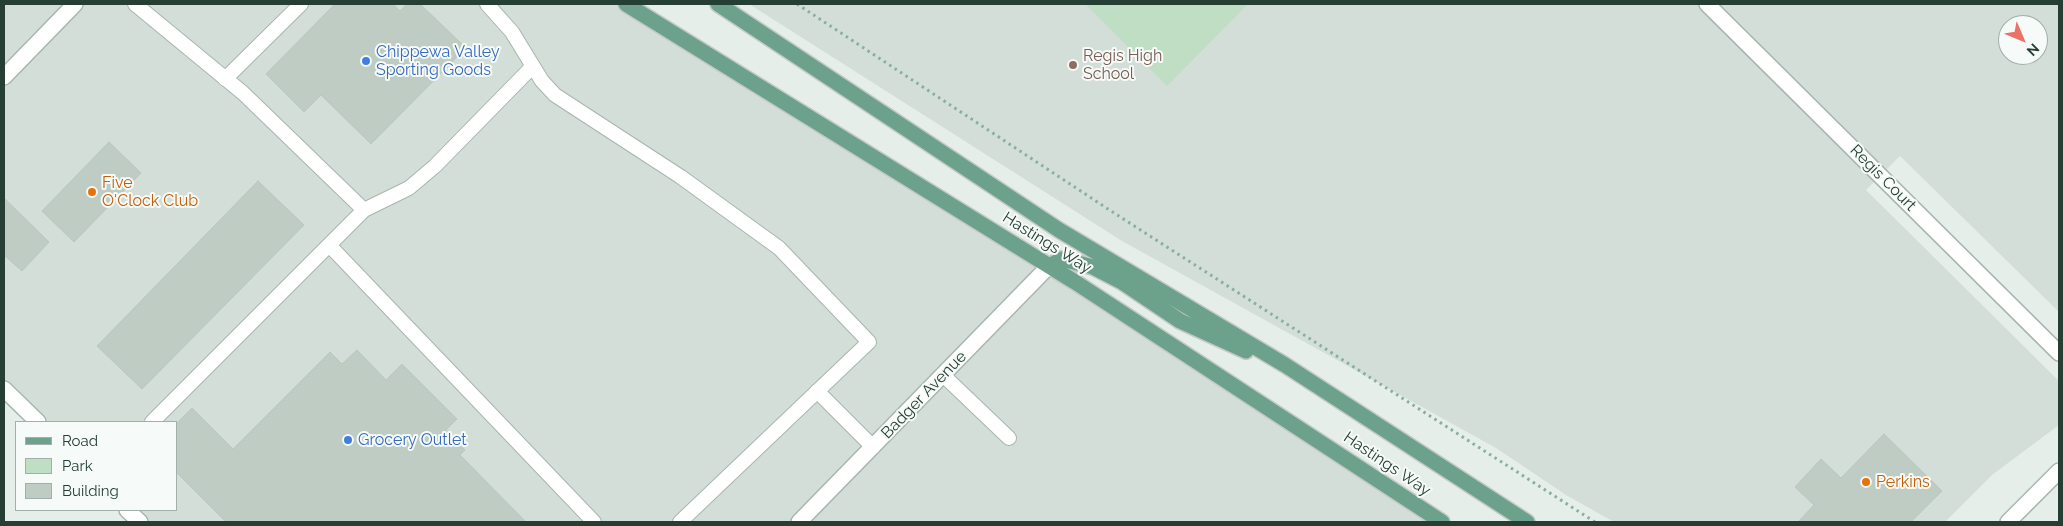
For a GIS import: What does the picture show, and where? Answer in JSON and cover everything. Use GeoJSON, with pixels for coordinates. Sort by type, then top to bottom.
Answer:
{"type":"FeatureCollection","features":[{"type":"Feature","properties":{"kind":"main road","name":"Hastings Way"},"geometry":{"type":"LineString","coordinates":[[626,4],[1049,266],[1442,522]]}},
{"type":"Feature","properties":{"kind":"main road","name":"Hastings Way"},"geometry":{"type":"LineString","coordinates":[[718,4],[1059,230],[1285,365],[1527,522]]}},
{"type":"Feature","properties":{"kind":"main road"},"geometry":{"type":"LineString","coordinates":[[1049,266],[1062,259],[1093,267],[1122,282],[1180,320],[1242,349],[1285,365]]}},
{"type":"Feature","properties":{"kind":"street"},"geometry":{"type":"LineString","coordinates":[[4,77],[75,4]]}},
{"type":"Feature","properties":{"kind":"street","name":"Regis Court"},"geometry":{"type":"LineString","coordinates":[[1707,4],[2059,353]]}},
{"type":"Feature","properties":{"kind":"street","name":"Badger Avenue"},"geometry":{"type":"LineString","coordinates":[[799,522],[1049,266]]}},
{"type":"Feature","properties":{"kind":"street"},"geometry":{"type":"LineString","coordinates":[[4,389],[37,421]]}},
{"type":"Feature","properties":{"kind":"street"},"geometry":{"type":"LineString","coordinates":[[2008,522],[2058,474]]}},
{"type":"Feature","properties":{"kind":"street"},"geometry":{"type":"LineString","coordinates":[[128,511],[140,522]]}},
{"type":"Feature","properties":{"kind":"lane"},"geometry":{"type":"LineString","coordinates":[[135,4],[225,79],[364,210]]}},
{"type":"Feature","properties":{"kind":"lane"},"geometry":{"type":"LineString","coordinates":[[225,79],[301,4]]}},
{"type":"Feature","properties":{"kind":"lane"},"geometry":{"type":"LineString","coordinates":[[487,4],[512,32],[532,67],[555,95],[681,177],[779,248],[869,342],[680,522]]}},
{"type":"Feature","properties":{"kind":"lane"},"geometry":{"type":"LineString","coordinates":[[153,421],[364,210],[409,188],[435,166],[532,67]]}},
{"type":"Feature","properties":{"kind":"lane"},"geometry":{"type":"LineString","coordinates":[[329,245],[594,522]]}},
{"type":"Feature","properties":{"kind":"lane"},"geometry":{"type":"LineString","coordinates":[[944,375],[1009,438]]}},
{"type":"Feature","properties":{"kind":"lane"},"geometry":{"type":"LineString","coordinates":[[818,391],[873,447]]}},
{"type":"Feature","properties":{"kind":"path"},"geometry":{"type":"LineString","coordinates":[[798,4],[1120,216],[1595,522]]}},
{"type":"Feature","properties":{"kind":"shaded area"},"geometry":{"type":"Polygon","coordinates":[[[4,4],[626,4],[1442,522],[140,522],[128,511],[178,511],[178,421],[37,421],[4,389],[4,4]]]}},
{"type":"Feature","properties":{"kind":"shaded area"},"geometry":{"type":"Polygon","coordinates":[[[749,4],[2059,4],[2059,312],[1900,156],[1866,190],[2059,381],[2059,425],[1992,475],[1945,522],[1614,522],[1566,495],[1496,448],[1122,241],[749,4]]]}},
{"type":"Feature","properties":{"kind":"green space"},"geometry":{"type":"Polygon","coordinates":[[[1085,4],[1248,4],[1167,86],[1085,4]]]}},
{"type":"Feature","properties":{"kind":"building","name":"Chippewa Valley Sporting Goods"},"geometry":{"type":"Polygon","coordinates":[[[335,4],[393,4],[400,11],[407,4],[420,4],[466,48],[371,144],[321,95],[304,112],[266,74],[335,4]]]}},
{"type":"Feature","properties":{"kind":"building","name":"Five O'Clock Club"},"geometry":{"type":"Polygon","coordinates":[[[109,142],[141,173],[74,242],[42,211],[109,142]]]}},
{"type":"Feature","properties":{"kind":"building"},"geometry":{"type":"Polygon","coordinates":[[[258,181],[304,225],[142,389],[97,346],[258,181]]]}},
{"type":"Feature","properties":{"kind":"building"},"geometry":{"type":"Polygon","coordinates":[[[4,198],[49,242],[22,271],[4,255],[4,198]]]}},
{"type":"Feature","properties":{"kind":"building","name":"Grocery Outlet"},"geometry":{"type":"Polygon","coordinates":[[[357,350],[386,380],[402,364],[457,419],[446,430],[465,450],[460,455],[526,522],[226,522],[178,474],[178,422],[192,408],[233,449],[330,352],[342,364],[357,350]]]}},
{"type":"Feature","properties":{"kind":"building","name":"Perkins"},"geometry":{"type":"Polygon","coordinates":[[[1884,434],[1942,491],[1911,522],[1798,522],[1814,505],[1795,487],[1821,459],[1841,478],[1884,434]]]}},
{"type":"Feature","properties":{"kind":"place","name":"Chippewa Valley Sporting Goods"},"geometry":{"type":"Point","coordinates":[366,61]}},
{"type":"Feature","properties":{"kind":"place","name":"Regis High School"},"geometry":{"type":"Point","coordinates":[1073,65]}},
{"type":"Feature","properties":{"kind":"place","name":"Five O'Clock Club"},"geometry":{"type":"Point","coordinates":[92,192]}},
{"type":"Feature","properties":{"kind":"place","name":"Grocery Outlet"},"geometry":{"type":"Point","coordinates":[348,440]}},
{"type":"Feature","properties":{"kind":"place","name":"Perkins"},"geometry":{"type":"Point","coordinates":[1866,482]}}]}
